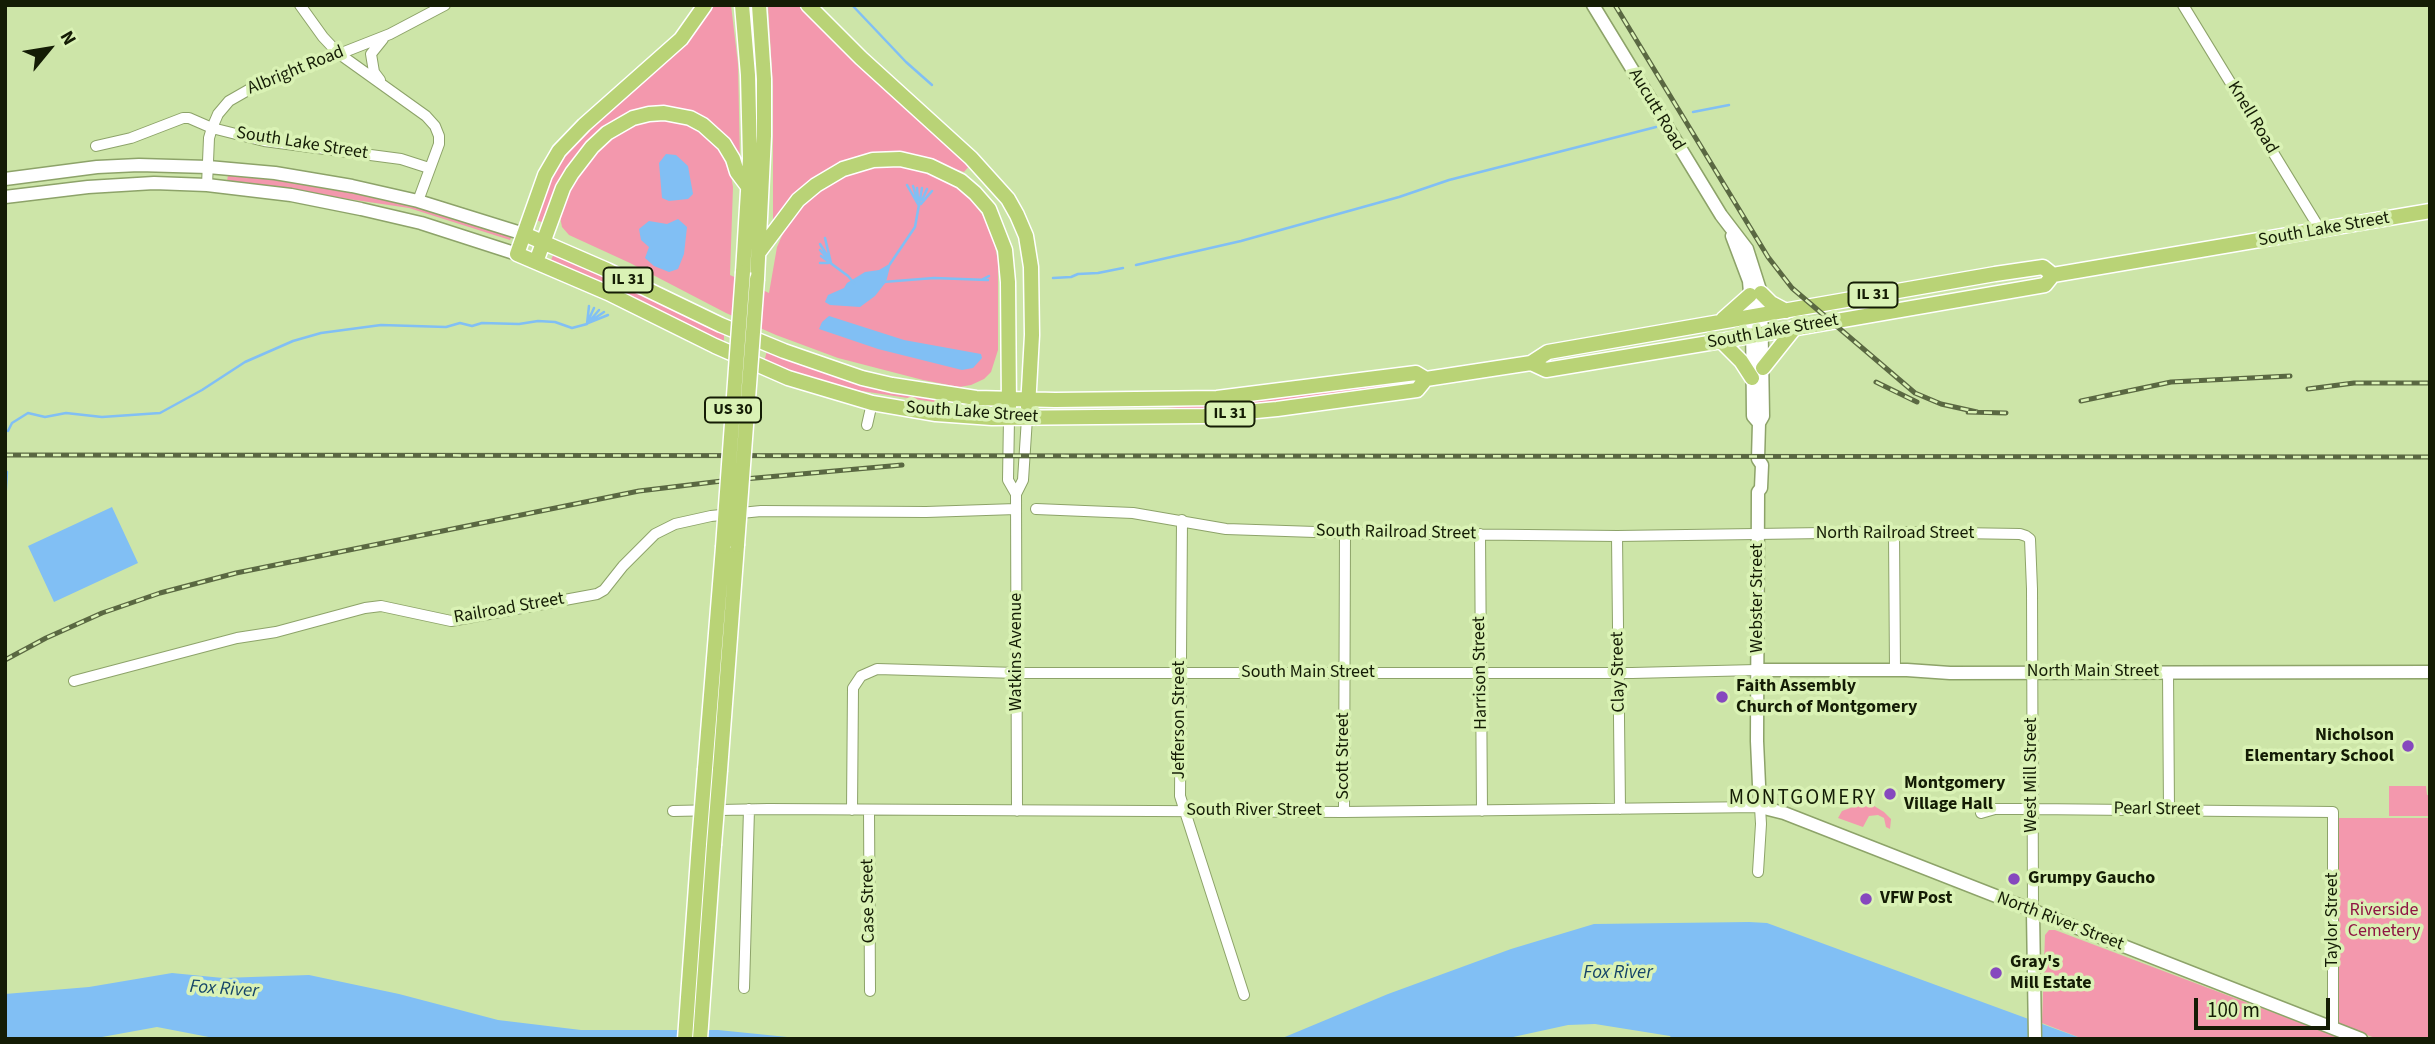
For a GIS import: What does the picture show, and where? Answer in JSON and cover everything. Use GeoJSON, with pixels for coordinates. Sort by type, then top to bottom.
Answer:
{"type":"FeatureCollection","features":[{"type":"Feature","properties":{"kind":"main road"},"geometry":{"type":"LineString","coordinates":[[517,254],[545,175],[564,145],[681,39],[705,5]]}},
{"type":"Feature","properties":{"kind":"main road","name":"US 30"},"geometry":{"type":"LineString","coordinates":[[730,546],[749,188],[749,110],[742,5]]}},
{"type":"Feature","properties":{"kind":"main road","name":"US 30"},"geometry":{"type":"LineString","coordinates":[[700,1039],[699,955],[707,845],[730,546],[759,252],[764,125],[759,5]]}},
{"type":"Feature","properties":{"kind":"main road"},"geometry":{"type":"LineString","coordinates":[[808,5],[971,158],[1008,198],[1026,236],[1031,267],[1032,335],[1027,418]]}},
{"type":"Feature","properties":{"kind":"main road"},"geometry":{"type":"LineString","coordinates":[[536,262],[563,188],[581,160],[614,128],[649,114],[677,115],[703,125],[724,144],[737,172],[749,188]]}},
{"type":"Feature","properties":{"kind":"main road"},"geometry":{"type":"LineString","coordinates":[[759,252],[785,216],[807,192],[828,177],[850,167],[873,160],[900,159],[930,166],[961,181],[989,209],[1005,250],[1008,282],[1009,418]]}},
{"type":"Feature","properties":{"kind":"main road","name":"South Lake Street"},"geometry":{"type":"LineString","coordinates":[[1531,363],[1546,370],[1757,335],[2045,285],[2053,275],[2430,212]]}},
{"type":"Feature","properties":{"kind":"main road","name":"South Lake Street"},"geometry":{"type":"LineString","coordinates":[[524,234],[721,326],[829,367],[917,391],[1029,400],[1217,398],[1416,373],[1426,379],[1531,363],[1548,352],[2043,267],[2053,275]]}},
{"type":"Feature","properties":{"kind":"main road","name":"South Lake Street"},"geometry":{"type":"LineString","coordinates":[[517,254],[608,293],[774,373],[873,403],[936,414],[1027,418],[1168,417],[1244,413],[1418,390],[1426,379]]}},
{"type":"Feature","properties":{"kind":"main road"},"geometry":{"type":"LineString","coordinates":[[1719,322],[1756,294],[1786,311]]}},
{"type":"Feature","properties":{"kind":"main road"},"geometry":{"type":"LineString","coordinates":[[1721,341],[1757,373],[1794,328]]}},
{"type":"Feature","properties":{"kind":"main road","name":"US 30"},"geometry":{"type":"LineString","coordinates":[[685,1039],[699,955]]}},
{"type":"Feature","properties":{"kind":"street"},"geometry":{"type":"LineString","coordinates":[[300,5],[338,53],[426,117],[438,131],[439,144],[418,201]]}},
{"type":"Feature","properties":{"kind":"street","name":"Albright Road"},"geometry":{"type":"LineString","coordinates":[[207,185],[212,128],[223,107],[239,94],[390,34],[445,5]]}},
{"type":"Feature","properties":{"kind":"street","name":"Aucutt Road"},"geometry":{"type":"LineString","coordinates":[[1593,5],[1721,215]]}},
{"type":"Feature","properties":{"kind":"street","name":"Knell Road"},"geometry":{"type":"LineString","coordinates":[[2183,5],[2321,231]]}},
{"type":"Feature","properties":{"kind":"street"},"geometry":{"type":"LineString","coordinates":[[384,86],[374,72],[371,54],[390,34]]}},
{"type":"Feature","properties":{"kind":"street","name":"South Lake Street"},"geometry":{"type":"LineString","coordinates":[[96,146],[131,138],[183,118],[264,141],[401,159],[429,168]]}},
{"type":"Feature","properties":{"kind":"street","name":"IL 31"},"geometry":{"type":"LineString","coordinates":[[5,179],[105,166],[208,167],[302,177],[418,201]]}},
{"type":"Feature","properties":{"kind":"street","name":"IL 31"},"geometry":{"type":"LineString","coordinates":[[5,197],[113,185],[207,185]]}},
{"type":"Feature","properties":{"kind":"street","name":"South Lake Street"},"geometry":{"type":"LineString","coordinates":[[207,185],[329,202],[421,223],[517,254]]}},
{"type":"Feature","properties":{"kind":"street","name":"South Lake Street"},"geometry":{"type":"LineString","coordinates":[[418,201],[524,234]]}},
{"type":"Feature","properties":{"kind":"street","name":"Webster Street"},"geometry":{"type":"LineString","coordinates":[[1721,215],[1731,232],[1733,243],[1756,294],[1757,373],[1763,416],[1759,424],[1758,459],[1754,462],[1754,487],[1758,492],[1757,741],[1761,824],[1758,872]]}},
{"type":"Feature","properties":{"kind":"street"},"geometry":{"type":"LineString","coordinates":[[867,425],[873,403]]}},
{"type":"Feature","properties":{"kind":"street","name":"Watkins Avenue"},"geometry":{"type":"LineString","coordinates":[[1009,418],[1009,480],[1016,494]]}},
{"type":"Feature","properties":{"kind":"street","name":"Watkins Avenue"},"geometry":{"type":"LineString","coordinates":[[1017,811],[1016,494],[1023,480],[1027,418]]}},
{"type":"Feature","properties":{"kind":"street","name":"Railroad Street"},"geometry":{"type":"LineString","coordinates":[[74,681],[365,608],[381,606],[451,621],[597,593],[604,590],[623,566],[655,534],[675,524],[711,516],[761,511],[926,512],[1016,509]]}},
{"type":"Feature","properties":{"kind":"street","name":"South Railroad Street"},"geometry":{"type":"LineString","coordinates":[[1036,509],[1133,513],[1226,529],[1617,536],[1758,534]]}},
{"type":"Feature","properties":{"kind":"street","name":"Jefferson Street"},"geometry":{"type":"LineString","coordinates":[[1182,520],[1180,796],[1244,995]]}},
{"type":"Feature","properties":{"kind":"street"},"geometry":{"type":"LineString","coordinates":[[1894,532],[1895,670]]}},
{"type":"Feature","properties":{"kind":"street","name":"Scott Street"},"geometry":{"type":"LineString","coordinates":[[1344,812],[1345,533]]}},
{"type":"Feature","properties":{"kind":"street","name":"Harrison Street"},"geometry":{"type":"LineString","coordinates":[[1480,534],[1482,811]]}},
{"type":"Feature","properties":{"kind":"street","name":"North Railroad Street"},"geometry":{"type":"LineString","coordinates":[[1758,534],[2020,534],[2031,540]]}},
{"type":"Feature","properties":{"kind":"street","name":"Clay Street"},"geometry":{"type":"LineString","coordinates":[[1617,536],[1620,809]]}},
{"type":"Feature","properties":{"kind":"street","name":"West Mill Street"},"geometry":{"type":"LineString","coordinates":[[2031,540],[2035,1039]]}},
{"type":"Feature","properties":{"kind":"street","name":"South Main Street"},"geometry":{"type":"LineString","coordinates":[[852,810],[852,688],[860,676],[877,669],[1017,673],[1619,673],[1757,670]]}},
{"type":"Feature","properties":{"kind":"street","name":"North Main Street"},"geometry":{"type":"LineString","coordinates":[[1757,670],[2032,673],[2430,672]]}},
{"type":"Feature","properties":{"kind":"street"},"geometry":{"type":"LineString","coordinates":[[2168,672],[2169,810]]}},
{"type":"Feature","properties":{"kind":"street","name":"South River Street"},"geometry":{"type":"LineString","coordinates":[[673,811],[749,809],[1344,812],[1760,807]]}},
{"type":"Feature","properties":{"kind":"street","name":"North River Street"},"geometry":{"type":"LineString","coordinates":[[1760,807],[1784,813],[2361,1039]]}},
{"type":"Feature","properties":{"kind":"street"},"geometry":{"type":"LineString","coordinates":[[744,988],[749,809]]}},
{"type":"Feature","properties":{"kind":"street","name":"Pearl Street"},"geometry":{"type":"LineString","coordinates":[[1981,813],[1995,809],[2333,812]]}},
{"type":"Feature","properties":{"kind":"street","name":"Case Street"},"geometry":{"type":"LineString","coordinates":[[869,810],[870,991]]}},
{"type":"Feature","properties":{"kind":"street","name":"Taylor Street"},"geometry":{"type":"LineString","coordinates":[[2333,812],[2333,1028]]}},
{"type":"Feature","properties":{"kind":"green space"},"geometry":{"type":"Polygon","coordinates":[[[710,5],[731,5],[738,64],[740,162],[698,117],[611,124],[544,223],[536,220],[551,179],[575,142],[710,5]]]}},
{"type":"Feature","properties":{"kind":"green space"},"geometry":{"type":"Polygon","coordinates":[[[768,5],[800,5],[970,165],[964,172],[924,158],[860,158],[773,227],[773,87],[768,5]]]}},
{"type":"Feature","properties":{"kind":"green space"},"geometry":{"type":"Polygon","coordinates":[[[648,120],[667,120],[689,125],[718,147],[731,175],[733,187],[730,275],[769,293],[777,247],[785,229],[808,199],[839,178],[868,169],[890,166],[923,170],[953,184],[973,202],[983,216],[993,238],[998,261],[998,350],[991,372],[984,379],[959,387],[838,358],[726,313],[569,235],[562,227],[560,217],[567,194],[581,169],[610,139],[627,127],[648,120]]]}},
{"type":"Feature","properties":{"kind":"green space"},"geometry":{"type":"Polygon","coordinates":[[[228,175],[348,191],[442,213],[512,236],[510,240],[409,208],[227,181],[228,175]]]}},
{"type":"Feature","properties":{"kind":"green space"},"geometry":{"type":"Polygon","coordinates":[[[554,253],[724,333],[724,344],[551,260],[554,253]]]}},
{"type":"Feature","properties":{"kind":"green space"},"geometry":{"type":"Polygon","coordinates":[[[767,351],[888,390],[941,400],[941,403],[835,387],[811,380],[764,362],[767,351]]]}},
{"type":"Feature","properties":{"kind":"green space"},"geometry":{"type":"Polygon","coordinates":[[[1388,383],[1389,386],[1348,394],[1239,407],[1167,411],[1166,408],[1253,401],[1388,383]]]}},
{"type":"Feature","properties":{"kind":"green space"},"geometry":{"type":"Polygon","coordinates":[[[2389,786],[2426,786],[2427,795],[2430,795],[2430,816],[2389,816],[2389,786]]]}},
{"type":"Feature","properties":{"kind":"green space"},"geometry":{"type":"Polygon","coordinates":[[[1861,804],[1871,804],[1884,812],[1891,819],[1890,829],[1886,827],[1884,818],[1878,815],[1869,816],[1863,827],[1838,818],[1842,811],[1861,804]]]}},
{"type":"Feature","properties":{"kind":"green space","name":"Riverside Cemetery"},"geometry":{"type":"Polygon","coordinates":[[[2339,818],[2430,818],[2430,1039],[2378,1039],[2339,1025],[2339,818]]]}},
{"type":"Feature","properties":{"kind":"green space"},"geometry":{"type":"Polygon","coordinates":[[[2049,930],[2343,1039],[2083,1039],[2042,1023],[2045,935],[2049,930]]]}},
{"type":"Feature","properties":{"kind":"water"},"geometry":{"type":"Polygon","coordinates":[[[666,154],[676,155],[688,166],[693,194],[688,199],[669,201],[662,198],[659,163],[666,154]]]}},
{"type":"Feature","properties":{"kind":"water"},"geometry":{"type":"Polygon","coordinates":[[[678,219],[687,227],[684,254],[678,269],[669,272],[654,266],[645,258],[649,247],[641,240],[639,229],[649,221],[667,224],[678,219]]]}},
{"type":"Feature","properties":{"kind":"water"},"geometry":{"type":"Polygon","coordinates":[[[891,263],[886,282],[875,296],[860,307],[830,305],[825,302],[828,295],[844,288],[847,283],[865,272],[879,270],[891,263]]]}},
{"type":"Feature","properties":{"kind":"water"},"geometry":{"type":"Polygon","coordinates":[[[829,316],[904,340],[981,354],[982,358],[973,368],[962,370],[878,349],[819,329],[829,316]]]}},
{"type":"Feature","properties":{"kind":"water"},"geometry":{"type":"Polygon","coordinates":[[[112,507],[138,563],[54,602],[28,546],[112,507]]]}},
{"type":"Feature","properties":{"kind":"water","name":"Fox River"},"geometry":{"type":"Polygon","coordinates":[[[1767,923],[2083,1039],[1672,1039],[1670,1036],[1595,1024],[1568,1025],[1504,1039],[1280,1039],[1388,994],[1511,949],[1594,924],[1767,923]]]}},
{"type":"Feature","properties":{"kind":"water","name":"Fox River"},"geometry":{"type":"Polygon","coordinates":[[[172,973],[223,978],[309,975],[399,994],[498,1020],[581,1030],[718,1030],[807,1039],[219,1039],[157,1027],[91,1039],[5,1039],[5,994],[89,987],[172,973]]]}},
{"type":"Feature","properties":{"kind":"waterway"},"geometry":{"type":"LineString","coordinates":[[852,5],[906,62],[932,85]]}},
{"type":"Feature","properties":{"kind":"waterway"},"geometry":{"type":"LineString","coordinates":[[1693,112],[1729,105]]}},
{"type":"Feature","properties":{"kind":"waterway"},"geometry":{"type":"LineString","coordinates":[[1136,265],[1241,241],[1399,197],[1449,180],[1656,127]]}},
{"type":"Feature","properties":{"kind":"waterway"},"geometry":{"type":"LineString","coordinates":[[907,185],[919,206]]}},
{"type":"Feature","properties":{"kind":"waterway"},"geometry":{"type":"LineString","coordinates":[[913,186],[917,200]]}},
{"type":"Feature","properties":{"kind":"waterway"},"geometry":{"type":"LineString","coordinates":[[917,188],[918,200]]}},
{"type":"Feature","properties":{"kind":"waterway"},"geometry":{"type":"LineString","coordinates":[[890,264],[915,227],[922,188]]}},
{"type":"Feature","properties":{"kind":"waterway"},"geometry":{"type":"LineString","coordinates":[[922,200],[927,189]]}},
{"type":"Feature","properties":{"kind":"waterway"},"geometry":{"type":"LineString","coordinates":[[921,204],[932,191]]}},
{"type":"Feature","properties":{"kind":"waterway"},"geometry":{"type":"LineString","coordinates":[[825,238],[831,263]]}},
{"type":"Feature","properties":{"kind":"waterway"},"geometry":{"type":"LineString","coordinates":[[820,244],[830,260]]}},
{"type":"Feature","properties":{"kind":"waterway"},"geometry":{"type":"LineString","coordinates":[[820,250],[827,258]]}},
{"type":"Feature","properties":{"kind":"waterway"},"geometry":{"type":"LineString","coordinates":[[821,256],[854,283]]}},
{"type":"Feature","properties":{"kind":"waterway"},"geometry":{"type":"LineString","coordinates":[[820,263],[828,263]]}},
{"type":"Feature","properties":{"kind":"waterway"},"geometry":{"type":"LineString","coordinates":[[1053,278],[1123,268]]}},
{"type":"Feature","properties":{"kind":"waterway"},"geometry":{"type":"LineString","coordinates":[[983,279],[989,276]]}},
{"type":"Feature","properties":{"kind":"waterway"},"geometry":{"type":"LineString","coordinates":[[883,282],[934,278],[988,280]]}},
{"type":"Feature","properties":{"kind":"waterway"},"geometry":{"type":"LineString","coordinates":[[587,324],[589,306]]}},
{"type":"Feature","properties":{"kind":"waterway"},"geometry":{"type":"LineString","coordinates":[[588,321],[594,308]]}},
{"type":"Feature","properties":{"kind":"waterway"},"geometry":{"type":"LineString","coordinates":[[8,431],[12,423],[28,413],[45,417],[66,413],[102,417],[160,413],[245,362],[293,341],[321,333],[381,325],[446,327],[460,323],[472,326],[482,323],[519,324],[538,321],[555,322],[572,328],[587,324],[599,310]]}},
{"type":"Feature","properties":{"kind":"waterway"},"geometry":{"type":"LineString","coordinates":[[592,320],[604,312]]}},
{"type":"Feature","properties":{"kind":"waterway"},"geometry":{"type":"LineString","coordinates":[[588,323],[608,315]]}},
{"type":"Feature","properties":{"kind":"waterway"},"geometry":{"type":"LineString","coordinates":[[5,503],[7,472]]}},
{"type":"Feature","properties":{"kind":"railway"},"geometry":{"type":"LineString","coordinates":[[1615,5],[1768,257],[1792,288],[1915,393],[1941,404],[1977,412]]}},
{"type":"Feature","properties":{"kind":"railway"},"geometry":{"type":"LineString","coordinates":[[2081,401],[2171,382],[2290,376]]}},
{"type":"Feature","properties":{"kind":"railway"},"geometry":{"type":"LineString","coordinates":[[1876,382],[1917,402]]}},
{"type":"Feature","properties":{"kind":"railway"},"geometry":{"type":"LineString","coordinates":[[2308,389],[2354,383],[2430,383]]}},
{"type":"Feature","properties":{"kind":"railway"},"geometry":{"type":"LineString","coordinates":[[1968,412],[2006,413]]}},
{"type":"Feature","properties":{"kind":"railway"},"geometry":{"type":"LineString","coordinates":[[5,455],[2430,457]]}},
{"type":"Feature","properties":{"kind":"railway"},"geometry":{"type":"LineString","coordinates":[[5,660],[102,613],[160,593],[236,573],[639,491],[902,465]]}},
{"type":"Feature","properties":{"kind":"place","name":"Faith Assembly Church of Montgomery"},"geometry":{"type":"Point","coordinates":[1722,697]}},
{"type":"Feature","properties":{"kind":"place","name":"Nicholson Elementary School"},"geometry":{"type":"Point","coordinates":[2408,746]}},
{"type":"Feature","properties":{"kind":"place","name":"Montgomery Village Hall"},"geometry":{"type":"Point","coordinates":[1890,794]}},
{"type":"Feature","properties":{"kind":"place","name":"Grumpy Gaucho"},"geometry":{"type":"Point","coordinates":[2014,879]}},
{"type":"Feature","properties":{"kind":"place","name":"VFW Post"},"geometry":{"type":"Point","coordinates":[1866,899]}},
{"type":"Feature","properties":{"kind":"place","name":"Gray's Mill Estate"},"geometry":{"type":"Point","coordinates":[1996,973]}},
{"type":"Feature","properties":{"kind":"district","name":"MONTGOMERY"},"geometry":{"type":"Point","coordinates":[1803,799]}}]}
